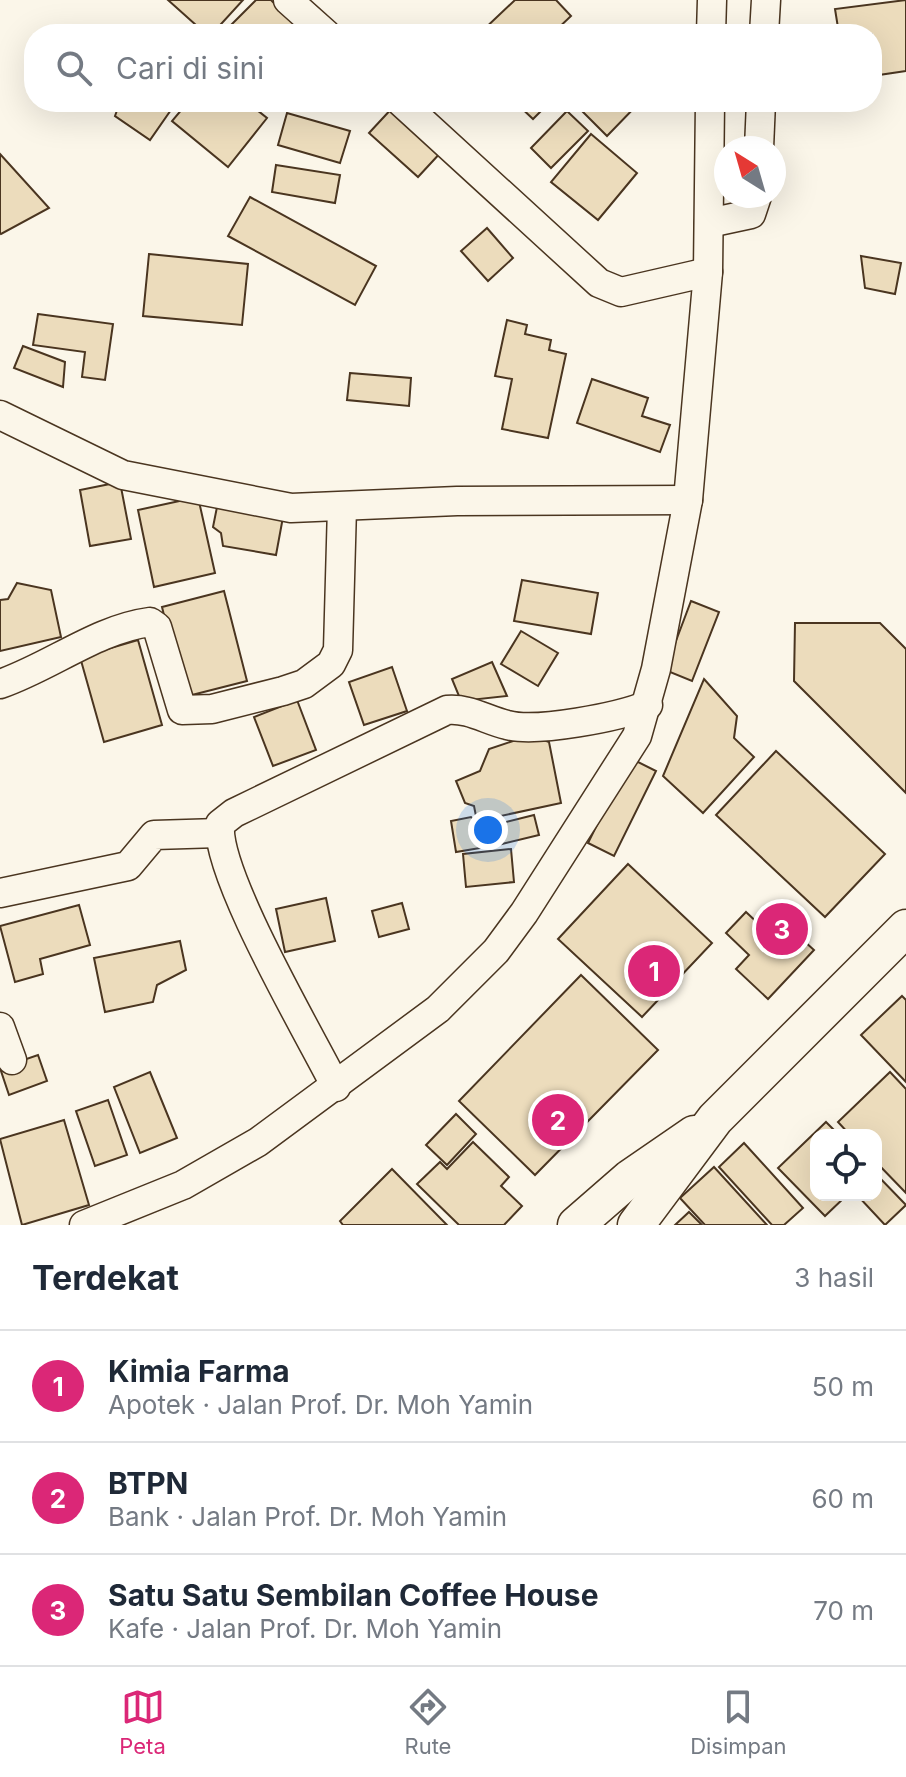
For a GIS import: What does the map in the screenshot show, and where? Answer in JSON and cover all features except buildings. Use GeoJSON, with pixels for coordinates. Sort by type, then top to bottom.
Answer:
{"type":"FeatureCollection","features":[{"type":"Feature","properties":{"kind":"street"},"geometry":{"type":"LineString","coordinates":[[288,0],[315,24]]}},
{"type":"Feature","properties":{"kind":"street"},"geometry":{"type":"LineString","coordinates":[[711,24],[712,0]]}},
{"type":"Feature","properties":{"kind":"street"},"geometry":{"type":"LineString","coordinates":[[765,24],[766,0]]}},
{"type":"Feature","properties":{"kind":"street"},"geometry":{"type":"LineString","coordinates":[[412,112],[599,283],[621,292],[708,272]]}},
{"type":"Feature","properties":{"kind":"street"},"geometry":{"type":"LineString","coordinates":[[84,1225],[183,1185],[258,1142],[438,1009],[496,951],[551,875],[637,736],[648,705],[688,500],[708,272],[710,112]]}},
{"type":"Feature","properties":{"kind":"street"},"geometry":{"type":"LineString","coordinates":[[760,136],[761,112]]}},
{"type":"Feature","properties":{"kind":"street"},"geometry":{"type":"LineString","coordinates":[[709,223],[751,214],[753,208]]}},
{"type":"Feature","properties":{"kind":"street"},"geometry":{"type":"LineString","coordinates":[[0,415],[142,481],[291,508],[457,501],[688,500]]}},
{"type":"Feature","properties":{"kind":"street"},"geometry":{"type":"LineString","coordinates":[[0,684],[35,672],[79,646],[150,622],[157,627],[182,710],[212,709],[304,684],[324,672],[338,650],[342,507]]}},
{"type":"Feature","properties":{"kind":"street"},"geometry":{"type":"LineString","coordinates":[[336,1087],[246,913],[219,833],[220,824],[234,813],[447,710],[472,712],[519,726],[618,717],[648,705]]}},
{"type":"Feature","properties":{"kind":"street"},"geometry":{"type":"LineString","coordinates":[[0,893],[128,866],[154,835],[219,833]]}},
{"type":"Feature","properties":{"kind":"street"},"geometry":{"type":"LineString","coordinates":[[636,1225],[715,1119],[906,928]]}},
{"type":"Feature","properties":{"kind":"street"},"geometry":{"type":"LineString","coordinates":[[0,1027],[12,1060]]}},
{"type":"Feature","properties":{"kind":"street"},"geometry":{"type":"LineString","coordinates":[[576,1225],[630,1178],[715,1119]]}},
{"type":"Feature","properties":{"kind":"place","name":"Satu Satu Sembilan Coffee House"},"geometry":{"type":"Point","coordinates":[782,929]}},
{"type":"Feature","properties":{"kind":"place","name":"Kimia Farma"},"geometry":{"type":"Point","coordinates":[654,971]}},
{"type":"Feature","properties":{"kind":"place","name":"BTPN"},"geometry":{"type":"Point","coordinates":[558,1120]}}]}
